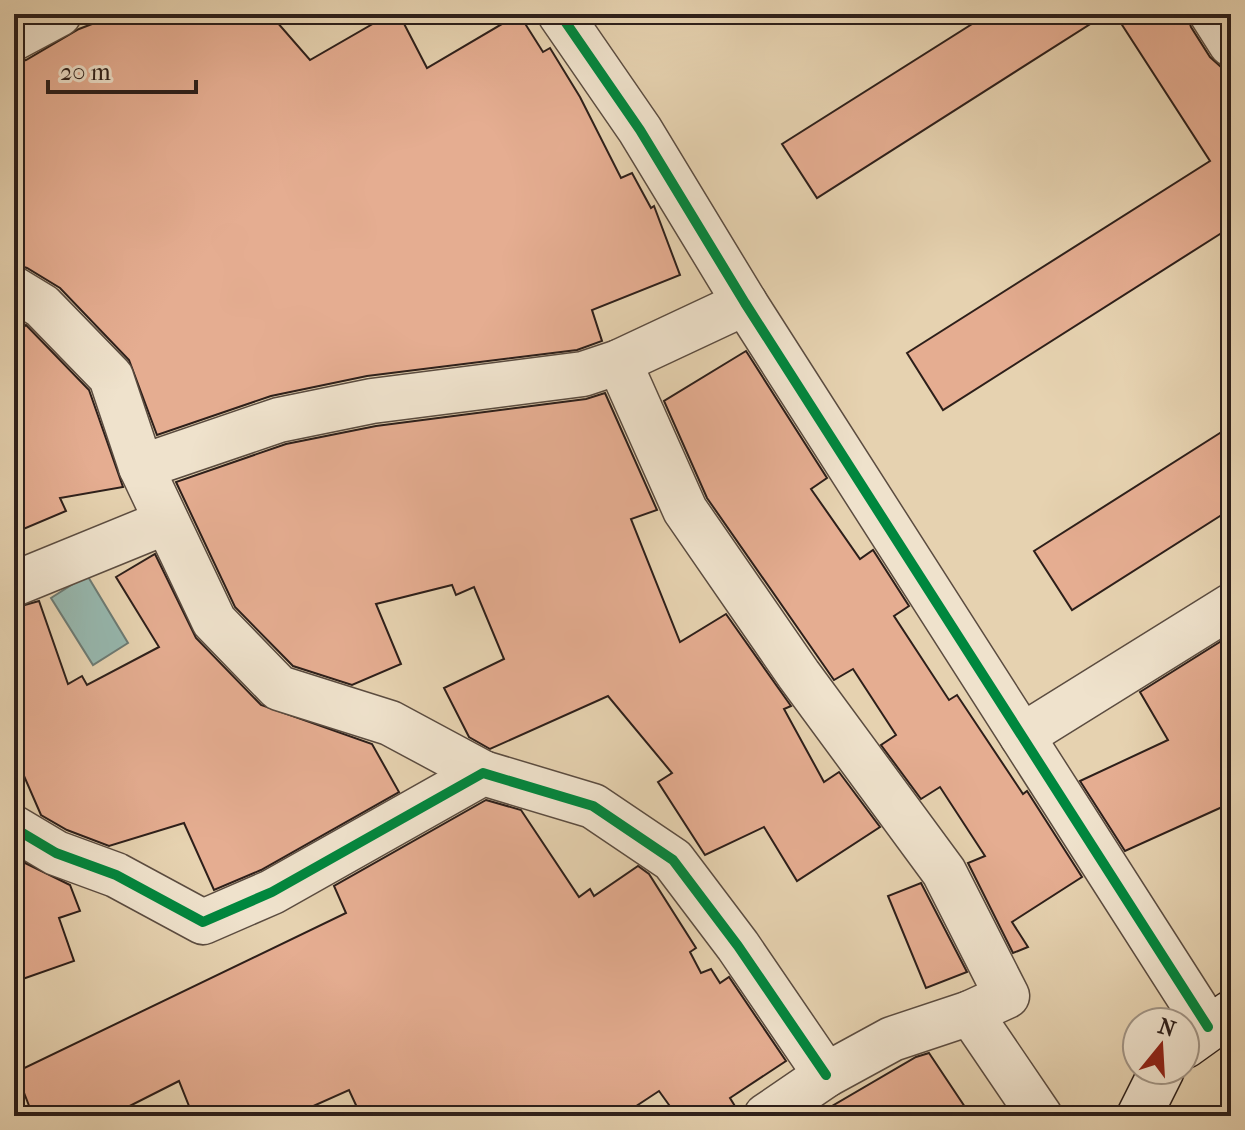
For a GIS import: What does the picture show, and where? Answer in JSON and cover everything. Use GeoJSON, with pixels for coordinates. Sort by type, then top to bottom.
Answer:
{"type":"FeatureCollection","features":[{"type":"Feature","properties":{"kind":"street"},"geometry":{"type":"LineString","coordinates":[[14,38],[59,14]]}},
{"type":"Feature","properties":{"kind":"street"},"geometry":{"type":"LineString","coordinates":[[560,14],[640,130],[745,303],[1208,1029]]}},
{"type":"Feature","properties":{"kind":"street"},"geometry":{"type":"LineString","coordinates":[[1212,14],[1231,44]]}},
{"type":"Feature","properties":{"kind":"street"},"geometry":{"type":"LineString","coordinates":[[14,289],[42,306],[111,377],[141,467],[214,621],[279,688],[390,723],[483,773],[593,806],[673,860],[738,946],[826,1075]]}},
{"type":"Feature","properties":{"kind":"street"},"geometry":{"type":"LineString","coordinates":[[141,467],[279,420],[388,399],[583,374],[619,362],[745,303]]}},
{"type":"Feature","properties":{"kind":"street"},"geometry":{"type":"LineString","coordinates":[[619,362],[685,510],[799,675],[944,872],[1007,996],[970,1013],[892,1039],[826,1075],[766,1116]]}},
{"type":"Feature","properties":{"kind":"street"},"geometry":{"type":"LineString","coordinates":[[14,584],[166,522]]}},
{"type":"Feature","properties":{"kind":"street"},"geometry":{"type":"LineString","coordinates":[[1022,736],[1231,606]]}},
{"type":"Feature","properties":{"kind":"street"},"geometry":{"type":"LineString","coordinates":[[14,828],[56,853],[116,875],[203,922],[272,892],[483,773]]}},
{"type":"Feature","properties":{"kind":"street"},"geometry":{"type":"LineString","coordinates":[[970,1013],[1040,1116]]}},
{"type":"Feature","properties":{"kind":"street"},"geometry":{"type":"LineString","coordinates":[[1139,1116],[1154,1086]]}},
{"type":"Feature","properties":{"kind":"water"},"geometry":{"type":"Polygon","coordinates":[[[87,575],[128,643],[93,665],[51,598],[87,575]]]}},
{"type":"Feature","properties":{"kind":"building"},"geometry":{"type":"Polygon","coordinates":[[[118,14],[270,14],[310,60],[390,14],[399,14],[427,68],[519,14],[543,52],[550,48],[580,97],[621,178],[632,173],[651,208],[654,206],[680,275],[592,310],[602,341],[577,350],[367,376],[271,396],[157,435],[129,360],[60,288],[27,268],[14,264],[14,63],[26,60],[79,29],[118,14]]]}},
{"type":"Feature","properties":{"kind":"building"},"geometry":{"type":"Polygon","coordinates":[[[988,14],[1106,14],[817,198],[782,144],[988,14]]]}},
{"type":"Feature","properties":{"kind":"building"},"geometry":{"type":"Polygon","coordinates":[[[1115,14],[1187,14],[1191,27],[1210,57],[1231,76],[1231,227],[943,410],[907,353],[1210,161],[1115,14]]]}},
{"type":"Feature","properties":{"kind":"building"},"geometry":{"type":"Polygon","coordinates":[[[26,325],[89,390],[123,487],[60,498],[66,511],[14,533],[14,336],[26,325]]]}},
{"type":"Feature","properties":{"kind":"building"},"geometry":{"type":"Polygon","coordinates":[[[746,351],[827,478],[811,489],[860,559],[873,550],[909,606],[894,616],[949,700],[957,695],[1023,794],[1027,791],[1082,877],[1012,922],[1028,947],[1013,953],[968,863],[985,856],[940,787],[921,799],[881,745],[896,735],[853,669],[834,680],[707,498],[664,401],[746,351]]]}},
{"type":"Feature","properties":{"kind":"building"},"geometry":{"type":"Polygon","coordinates":[[[605,393],[657,510],[631,519],[680,642],[726,614],[791,706],[784,709],[824,782],[839,772],[880,827],[797,881],[764,827],[705,855],[658,782],[672,773],[608,696],[490,749],[469,737],[444,688],[504,659],[474,587],[456,595],[452,585],[376,604],[401,664],[352,685],[293,666],[235,607],[176,482],[286,444],[376,426],[586,399],[605,393]]]}},
{"type":"Feature","properties":{"kind":"building"},"geometry":{"type":"Polygon","coordinates":[[[1231,426],[1231,509],[1072,610],[1034,551],[1231,426]]]}},
{"type":"Feature","properties":{"kind":"building"},"geometry":{"type":"Polygon","coordinates":[[[155,554],[196,638],[261,705],[372,744],[399,792],[261,870],[214,890],[184,823],[109,846],[67,830],[41,815],[14,753],[14,608],[39,601],[68,684],[82,676],[87,685],[159,647],[116,577],[155,554]]]}},
{"type":"Feature","properties":{"kind":"building"},"geometry":{"type":"Polygon","coordinates":[[[1231,635],[1231,803],[1125,851],[1080,781],[1168,740],[1140,692],[1231,635]]]}},
{"type":"Feature","properties":{"kind":"building"},"geometry":{"type":"Polygon","coordinates":[[[486,800],[521,810],[579,897],[590,889],[594,896],[638,866],[649,874],[696,948],[690,952],[701,973],[711,969],[720,983],[729,977],[786,1061],[730,1098],[741,1116],[677,1116],[659,1091],[621,1116],[361,1116],[349,1090],[291,1116],[193,1116],[179,1081],[110,1116],[33,1116],[16,1072],[346,913],[334,886],[486,800]]]}},
{"type":"Feature","properties":{"kind":"building"},"geometry":{"type":"Polygon","coordinates":[[[21,861],[70,885],[80,911],[59,918],[74,961],[14,982],[14,865],[21,861]]]}},
{"type":"Feature","properties":{"kind":"building"},"geometry":{"type":"Polygon","coordinates":[[[921,883],[967,972],[926,988],[888,896],[921,883]]]}},
{"type":"Feature","properties":{"kind":"building"},"geometry":{"type":"Polygon","coordinates":[[[929,1053],[971,1116],[815,1116],[916,1057],[929,1053]]]}},
{"type":"Feature","properties":{"kind":"cycle path"},"geometry":{"type":"LineString","coordinates":[[560,14],[640,130],[745,303],[1208,1027]]}},
{"type":"Feature","properties":{"kind":"cycle path"},"geometry":{"type":"LineString","coordinates":[[14,828],[56,853],[116,875],[203,922],[272,892],[483,773],[593,806],[673,860],[738,946],[826,1075]]}}]}
